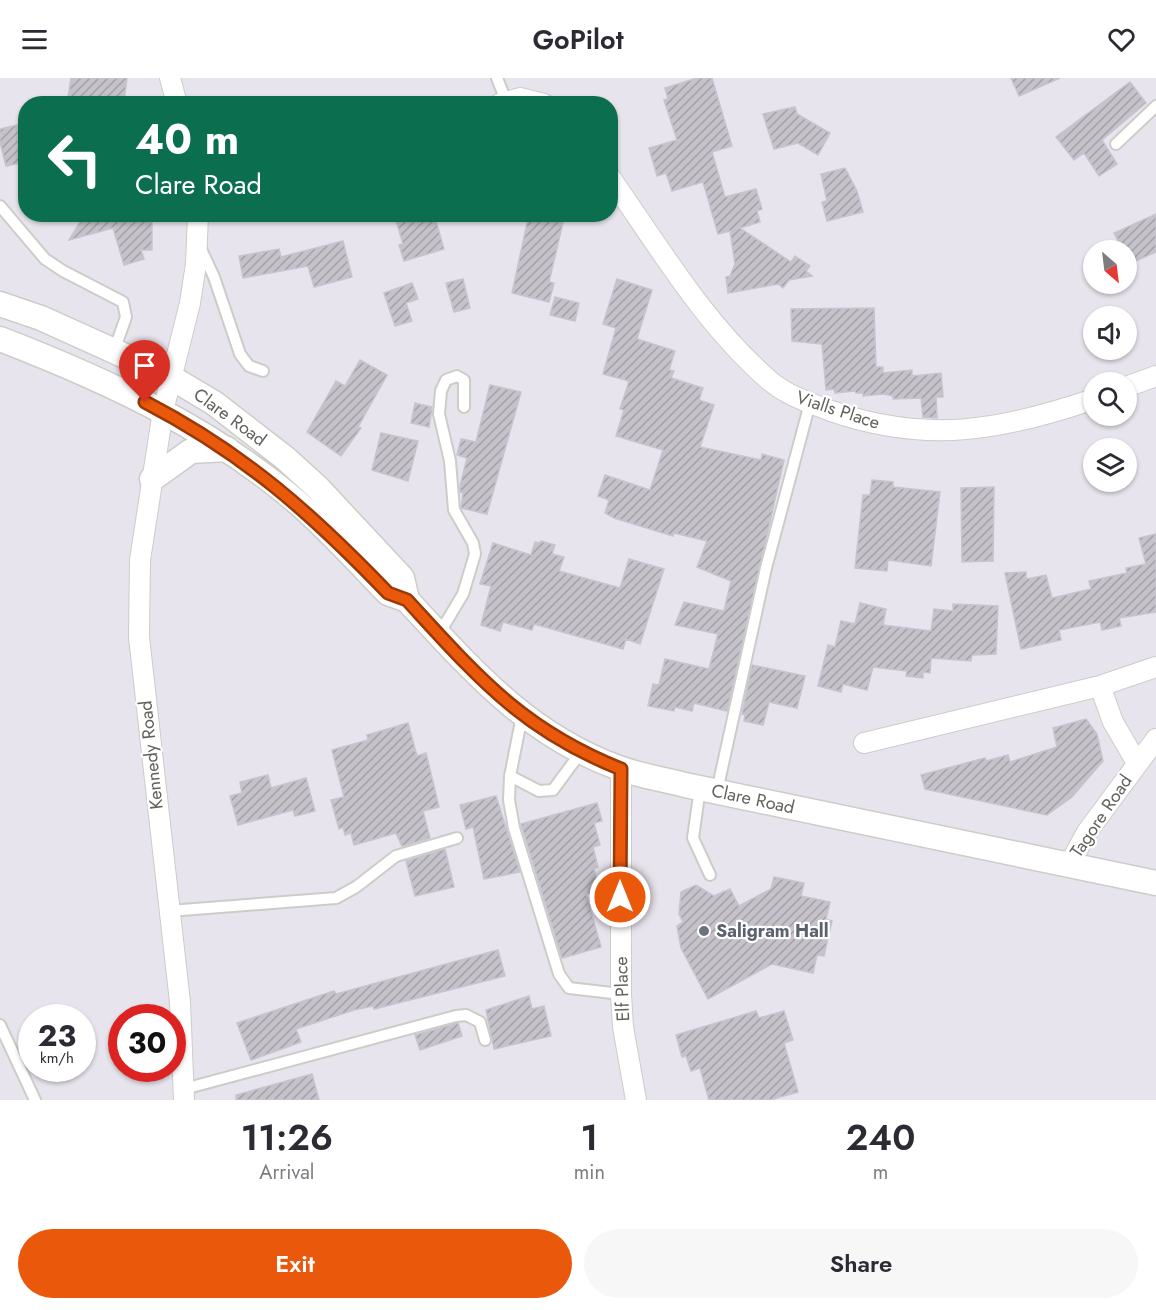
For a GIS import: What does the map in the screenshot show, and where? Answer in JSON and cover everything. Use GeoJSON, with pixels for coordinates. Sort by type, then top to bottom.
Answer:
{"type":"FeatureCollection","features":[{"type":"Feature","properties":{"kind":"street"},"geometry":{"type":"LineString","coordinates":[[170,78],[175,96]]}},
{"type":"Feature","properties":{"kind":"street","name":"Vialls Place"},"geometry":{"type":"LineString","coordinates":[[618,188],[702,309],[771,382],[790,395],[860,421],[895,428],[957,432],[1014,422],[1083,402]]}},
{"type":"Feature","properties":{"kind":"street","name":"Kennedy Road"},"geometry":{"type":"LineString","coordinates":[[184,1094],[180,1002],[139,637],[140,560],[163,411],[190,303],[198,242],[198,222]]}},
{"type":"Feature","properties":{"kind":"street","name":"Clare Road"},"geometry":{"type":"LineString","coordinates":[[0,304],[41,318],[172,378],[214,403],[243,424],[318,488],[402,578],[407,600]]}},
{"type":"Feature","properties":{"kind":"street","name":"Clare Road"},"geometry":{"type":"LineString","coordinates":[[0,339],[63,363],[163,411],[227,449],[298,503],[388,593],[407,600],[490,690],[522,716],[581,752],[621,769],[708,790],[1150,882]]}},
{"type":"Feature","properties":{"kind":"street"},"geometry":{"type":"LineString","coordinates":[[1137,383],[1156,376]]}},
{"type":"Feature","properties":{"kind":"street"},"geometry":{"type":"LineString","coordinates":[[152,479],[191,451],[227,449]]}},
{"type":"Feature","properties":{"kind":"street"},"geometry":{"type":"LineString","coordinates":[[864,743],[1100,686],[1156,667]]}},
{"type":"Feature","properties":{"kind":"street"},"geometry":{"type":"LineString","coordinates":[[1100,686],[1113,722],[1137,763]]}},
{"type":"Feature","properties":{"kind":"street","name":"Tagore Road"},"geometry":{"type":"LineString","coordinates":[[1069,865],[1086,832],[1156,739]]}},
{"type":"Feature","properties":{"kind":"street","name":"Elf Place"},"geometry":{"type":"LineString","coordinates":[[621,769],[621,994],[623,1027],[636,1100]]}},
{"type":"Feature","properties":{"kind":"lane"},"geometry":{"type":"LineString","coordinates":[[497,78],[502,96]]}},
{"type":"Feature","properties":{"kind":"lane"},"geometry":{"type":"LineString","coordinates":[[1116,144],[1156,106]]}},
{"type":"Feature","properties":{"kind":"lane"},"geometry":{"type":"LineString","coordinates":[[0,207],[45,259],[63,271],[123,302],[126,316],[114,351]]}},
{"type":"Feature","properties":{"kind":"lane"},"geometry":{"type":"LineString","coordinates":[[198,242],[214,277],[240,354],[249,366],[263,371]]}},
{"type":"Feature","properties":{"kind":"lane"},"geometry":{"type":"LineString","coordinates":[[439,634],[463,594],[475,554],[473,543],[454,510],[450,461],[439,414],[441,391],[446,380],[457,376],[464,380],[464,407]]}},
{"type":"Feature","properties":{"kind":"lane"},"geometry":{"type":"LineString","coordinates":[[710,875],[693,838],[708,790],[810,403]]}},
{"type":"Feature","properties":{"kind":"lane"},"geometry":{"type":"LineString","coordinates":[[522,716],[510,776],[508,800],[514,828],[559,974],[570,988],[621,994]]}},
{"type":"Feature","properties":{"kind":"lane"},"geometry":{"type":"LineString","coordinates":[[510,776],[539,791],[553,790],[581,752]]}},
{"type":"Feature","properties":{"kind":"lane"},"geometry":{"type":"LineString","coordinates":[[169,911],[336,898],[356,887],[406,850],[457,838]]}},
{"type":"Feature","properties":{"kind":"lane"},"geometry":{"type":"LineString","coordinates":[[184,1094],[456,1016],[466,1015],[480,1022],[485,1040]]}},
{"type":"Feature","properties":{"kind":"lane"},"geometry":{"type":"LineString","coordinates":[[0,1024],[35,1100]]}},
{"type":"Feature","properties":{"kind":"building"},"geometry":{"type":"Polygon","coordinates":[[[71,78],[127,78],[125,96],[68,96],[71,78]]]}},
{"type":"Feature","properties":{"kind":"building"},"geometry":{"type":"Polygon","coordinates":[[[697,78],[712,78],[732,146],[712,152],[725,197],[756,189],[762,209],[757,211],[760,222],[740,228],[791,262],[795,256],[810,266],[806,271],[812,276],[789,280],[783,288],[778,284],[728,293],[726,277],[730,276],[735,264],[730,231],[718,234],[703,182],[672,191],[666,173],[657,176],[649,148],[677,140],[664,100],[668,99],[665,88],[697,78]]]}},
{"type":"Feature","properties":{"kind":"building"},"geometry":{"type":"Polygon","coordinates":[[[1011,78],[1060,78],[1019,96],[1011,78]]]}},
{"type":"Feature","properties":{"kind":"building"},"geometry":{"type":"Polygon","coordinates":[[[1130,82],[1146,103],[1102,140],[1117,164],[1099,176],[1084,153],[1074,160],[1056,137],[1130,82]]]}},
{"type":"Feature","properties":{"kind":"building"},"geometry":{"type":"Polygon","coordinates":[[[795,107],[797,114],[830,133],[818,155],[798,143],[774,149],[763,114],[795,107]]]}},
{"type":"Feature","properties":{"kind":"building"},"geometry":{"type":"Polygon","coordinates":[[[18,125],[18,164],[6,166],[0,142],[0,129],[18,125]]]}},
{"type":"Feature","properties":{"kind":"building"},"geometry":{"type":"Polygon","coordinates":[[[845,168],[857,191],[863,212],[827,221],[822,202],[827,201],[821,174],[845,168]]]}},
{"type":"Feature","properties":{"kind":"building"},"geometry":{"type":"Polygon","coordinates":[[[1156,214],[1156,252],[1137,260],[1137,240],[1118,240],[1114,233],[1156,214]]]}},
{"type":"Feature","properties":{"kind":"building"},"geometry":{"type":"Polygon","coordinates":[[[80,222],[152,222],[152,250],[141,250],[144,259],[124,265],[113,228],[69,240],[80,222]]]}},
{"type":"Feature","properties":{"kind":"building"},"geometry":{"type":"Polygon","coordinates":[[[396,222],[436,222],[444,249],[404,261],[399,245],[403,244],[396,222]]]}},
{"type":"Feature","properties":{"kind":"building"},"geometry":{"type":"Polygon","coordinates":[[[527,222],[563,222],[549,282],[554,283],[549,302],[512,293],[527,222]]]}},
{"type":"Feature","properties":{"kind":"building"},"geometry":{"type":"Polygon","coordinates":[[[343,241],[352,277],[314,287],[308,266],[243,278],[239,256],[279,249],[281,257],[343,241]]]}},
{"type":"Feature","properties":{"kind":"building"},"geometry":{"type":"Polygon","coordinates":[[[463,279],[470,308],[454,312],[446,283],[463,279]]]}},
{"type":"Feature","properties":{"kind":"building"},"geometry":{"type":"Polygon","coordinates":[[[617,279],[652,290],[637,339],[675,351],[669,370],[674,371],[671,378],[703,388],[699,400],[714,405],[700,447],[761,460],[762,454],[784,460],[727,711],[694,703],[692,711],[675,707],[674,711],[648,706],[653,684],[659,685],[665,659],[709,669],[718,634],[675,625],[684,602],[724,611],[731,581],[697,567],[707,541],[674,533],[673,536],[614,518],[605,513],[609,500],[598,496],[605,475],[650,490],[663,450],[616,436],[624,410],[620,409],[629,381],[603,374],[616,328],[603,324],[617,279]]]}},
{"type":"Feature","properties":{"kind":"building"},"geometry":{"type":"Polygon","coordinates":[[[412,283],[418,299],[406,303],[412,321],[395,326],[384,293],[412,283]]]}},
{"type":"Feature","properties":{"kind":"building"},"geometry":{"type":"Polygon","coordinates":[[[555,297],[579,303],[575,321],[550,315],[555,297]]]}},
{"type":"Feature","properties":{"kind":"building"},"geometry":{"type":"Polygon","coordinates":[[[874,308],[876,367],[883,367],[883,373],[912,370],[912,376],[941,373],[943,397],[936,397],[937,418],[923,417],[921,398],[893,399],[893,396],[884,394],[863,396],[863,393],[855,391],[835,393],[834,389],[826,390],[822,344],[792,341],[791,309],[874,308]]]}},
{"type":"Feature","properties":{"kind":"building"},"geometry":{"type":"Polygon","coordinates":[[[360,360],[387,375],[358,427],[361,428],[341,456],[307,432],[336,381],[345,386],[360,360]]]}},
{"type":"Feature","properties":{"kind":"building"},"geometry":{"type":"Polygon","coordinates":[[[490,385],[521,392],[487,514],[461,508],[463,493],[460,492],[460,486],[467,458],[457,455],[461,439],[476,442],[490,385]]]}},
{"type":"Feature","properties":{"kind":"building"},"geometry":{"type":"Polygon","coordinates":[[[415,403],[432,407],[429,427],[411,423],[415,403]]]}},
{"type":"Feature","properties":{"kind":"building"},"geometry":{"type":"Polygon","coordinates":[[[381,433],[418,441],[408,481],[372,470],[381,433]]]}},
{"type":"Feature","properties":{"kind":"building"},"geometry":{"type":"Polygon","coordinates":[[[872,480],[893,482],[893,487],[940,492],[931,566],[888,560],[887,571],[855,568],[863,495],[870,495],[872,480]]]}},
{"type":"Feature","properties":{"kind":"building"},"geometry":{"type":"Polygon","coordinates":[[[994,487],[993,561],[962,562],[961,488],[994,487]]]}},
{"type":"Feature","properties":{"kind":"building"},"geometry":{"type":"Polygon","coordinates":[[[1156,534],[1156,612],[1119,618],[1121,626],[1102,630],[1100,622],[1059,630],[1061,640],[1021,649],[1005,573],[1026,572],[1026,579],[1046,575],[1052,598],[1091,589],[1089,581],[1127,573],[1126,568],[1146,564],[1139,538],[1156,534]]]}},
{"type":"Feature","properties":{"kind":"building"},"geometry":{"type":"Polygon","coordinates":[[[541,541],[555,545],[552,554],[564,557],[559,571],[620,588],[629,559],[664,569],[640,644],[626,639],[623,649],[534,624],[532,630],[503,622],[500,631],[481,625],[491,586],[480,584],[493,543],[531,555],[535,542],[540,543],[541,541]]]}},
{"type":"Feature","properties":{"kind":"building"},"geometry":{"type":"Polygon","coordinates":[[[860,603],[886,609],[883,625],[931,631],[934,609],[953,611],[953,604],[998,606],[996,654],[972,655],[971,661],[931,658],[930,673],[923,672],[923,678],[906,676],[907,671],[873,667],[867,690],[843,684],[841,692],[818,686],[828,645],[835,647],[841,621],[855,624],[860,603]]]}},
{"type":"Feature","properties":{"kind":"building"},"geometry":{"type":"Polygon","coordinates":[[[752,665],[805,676],[797,708],[769,702],[763,725],[744,721],[745,715],[742,714],[752,665]]]}},
{"type":"Feature","properties":{"kind":"building"},"geometry":{"type":"Polygon","coordinates":[[[1086,719],[1097,734],[1103,761],[1072,797],[1047,815],[925,789],[921,775],[985,758],[986,761],[1008,755],[1010,762],[1057,747],[1053,728],[1086,719]]]}},
{"type":"Feature","properties":{"kind":"building"},"geometry":{"type":"Polygon","coordinates":[[[408,723],[417,756],[426,753],[439,807],[423,811],[430,838],[402,846],[396,833],[354,845],[351,833],[345,835],[343,827],[339,829],[331,800],[344,797],[332,750],[368,740],[367,735],[408,723]]]}},
{"type":"Feature","properties":{"kind":"building"},"geometry":{"type":"Polygon","coordinates":[[[268,775],[271,788],[306,778],[315,811],[295,816],[293,810],[238,825],[230,796],[242,793],[240,782],[268,775]]]}},
{"type":"Feature","properties":{"kind":"building"},"geometry":{"type":"Polygon","coordinates":[[[496,796],[520,872],[484,879],[473,827],[466,829],[460,805],[496,796]]]}},
{"type":"Feature","properties":{"kind":"building"},"geometry":{"type":"Polygon","coordinates":[[[597,803],[602,821],[594,823],[600,845],[593,847],[598,867],[594,869],[599,890],[586,894],[601,947],[562,958],[521,824],[597,803]]]}},
{"type":"Feature","properties":{"kind":"building"},"geometry":{"type":"Polygon","coordinates":[[[445,849],[454,887],[415,896],[406,861],[445,849]]]}},
{"type":"Feature","properties":{"kind":"building"},"geometry":{"type":"Polygon","coordinates":[[[774,877],[804,883],[801,896],[830,902],[826,919],[832,921],[824,956],[817,955],[813,973],[772,964],[708,999],[681,948],[677,926],[683,922],[679,914],[681,892],[696,885],[714,896],[730,889],[739,906],[771,889],[774,877]]]}},
{"type":"Feature","properties":{"kind":"building"},"geometry":{"type":"Polygon","coordinates":[[[498,950],[505,976],[374,1009],[373,1006],[354,1010],[296,1029],[301,1042],[251,1060],[237,1023],[334,991],[336,994],[498,950]]]}},
{"type":"Feature","properties":{"kind":"building"},"geometry":{"type":"Polygon","coordinates":[[[529,996],[532,1009],[544,1006],[551,1036],[494,1049],[486,1010],[529,996]]]}},
{"type":"Feature","properties":{"kind":"building"},"geometry":{"type":"Polygon","coordinates":[[[756,1011],[759,1018],[784,1011],[793,1040],[784,1043],[798,1092],[770,1100],[709,1100],[700,1068],[691,1071],[686,1056],[682,1057],[676,1035],[756,1011]]]}},
{"type":"Feature","properties":{"kind":"building"},"geometry":{"type":"Polygon","coordinates":[[[458,1023],[462,1036],[420,1050],[415,1035],[458,1023]]]}},
{"type":"Feature","properties":{"kind":"building"},"geometry":{"type":"Polygon","coordinates":[[[312,1074],[319,1100],[236,1100],[236,1095],[312,1074]]]}},
{"type":"Feature","properties":{"kind":"place","name":"Saligram Hall"},"geometry":{"type":"Point","coordinates":[704,931]}},
{"type":"Feature","properties":{"kind":"route"},"geometry":{"type":"LineString","coordinates":[[145,402],[227,449],[298,503],[388,593],[407,600],[490,690],[506,704],[572,747],[621,769],[620,897]]}}]}
